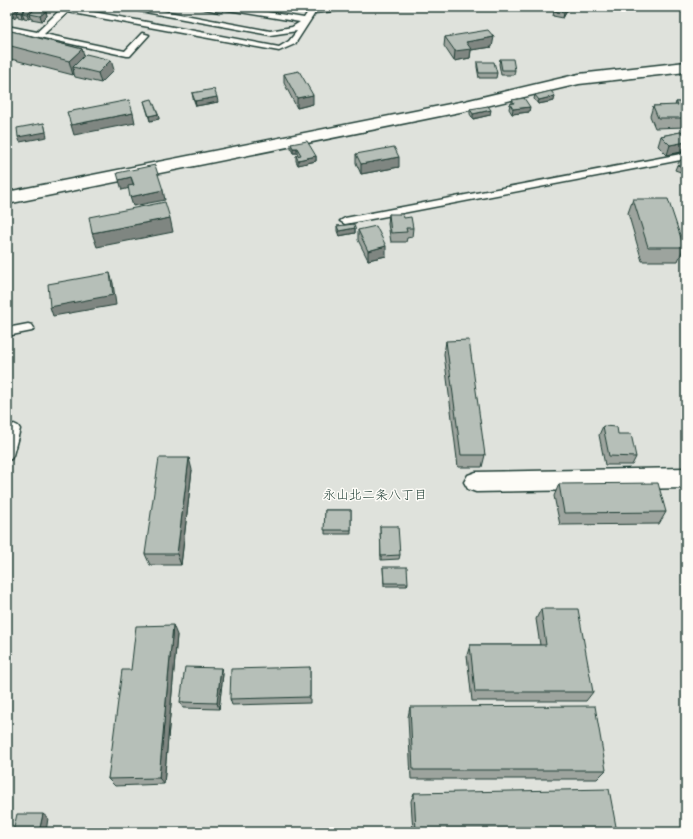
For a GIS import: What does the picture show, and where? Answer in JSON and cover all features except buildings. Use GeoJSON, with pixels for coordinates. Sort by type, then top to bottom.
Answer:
{"type":"FeatureCollection","features":[{"type":"Feature","properties":{"kind":"street"},"geometry":{"type":"LineString","coordinates":[[7,198],[465,106],[579,79],[686,67]]}},
{"type":"Feature","properties":{"kind":"street"},"geometry":{"type":"LineString","coordinates":[[476,482],[686,478]]}},
{"type":"Feature","properties":{"kind":"lane"},"geometry":{"type":"LineString","coordinates":[[55,7],[279,49],[288,48],[294,42],[314,9],[352,7]]}},
{"type":"Feature","properties":{"kind":"lane"},"geometry":{"type":"LineString","coordinates":[[94,14],[101,7]]}},
{"type":"Feature","properties":{"kind":"lane"},"geometry":{"type":"LineString","coordinates":[[130,7],[270,33],[294,29],[305,22]]}},
{"type":"Feature","properties":{"kind":"lane"},"geometry":{"type":"LineString","coordinates":[[201,7],[265,14],[305,22]]}},
{"type":"Feature","properties":{"kind":"lane"},"geometry":{"type":"LineString","coordinates":[[265,14],[269,7]]}},
{"type":"Feature","properties":{"kind":"lane"},"geometry":{"type":"LineString","coordinates":[[682,7],[686,11]]}},
{"type":"Feature","properties":{"kind":"lane"},"geometry":{"type":"LineString","coordinates":[[201,34],[221,8]]}},
{"type":"Feature","properties":{"kind":"lane"},"geometry":{"type":"LineString","coordinates":[[38,35],[66,9]]}},
{"type":"Feature","properties":{"kind":"lane"},"geometry":{"type":"LineString","coordinates":[[7,28],[127,54],[145,35]]}},
{"type":"Feature","properties":{"kind":"lane"},"geometry":{"type":"LineString","coordinates":[[345,221],[686,156]]}},
{"type":"Feature","properties":{"kind":"lane"},"geometry":{"type":"LineString","coordinates":[[7,332],[28,328]]}},
{"type":"Feature","properties":{"kind":"lane"},"geometry":{"type":"LineString","coordinates":[[7,455],[14,429]]}},
{"type":"Feature","properties":{"kind":"shaded area"},"geometry":{"type":"Polygon","coordinates":[[[7,7],[657,7],[686,12],[686,832],[7,832],[7,7]]]}},
{"type":"Feature","properties":{"kind":"district","name":"永山北二条八丁目"},"geometry":{"type":"Point","coordinates":[375,494]}}]}
